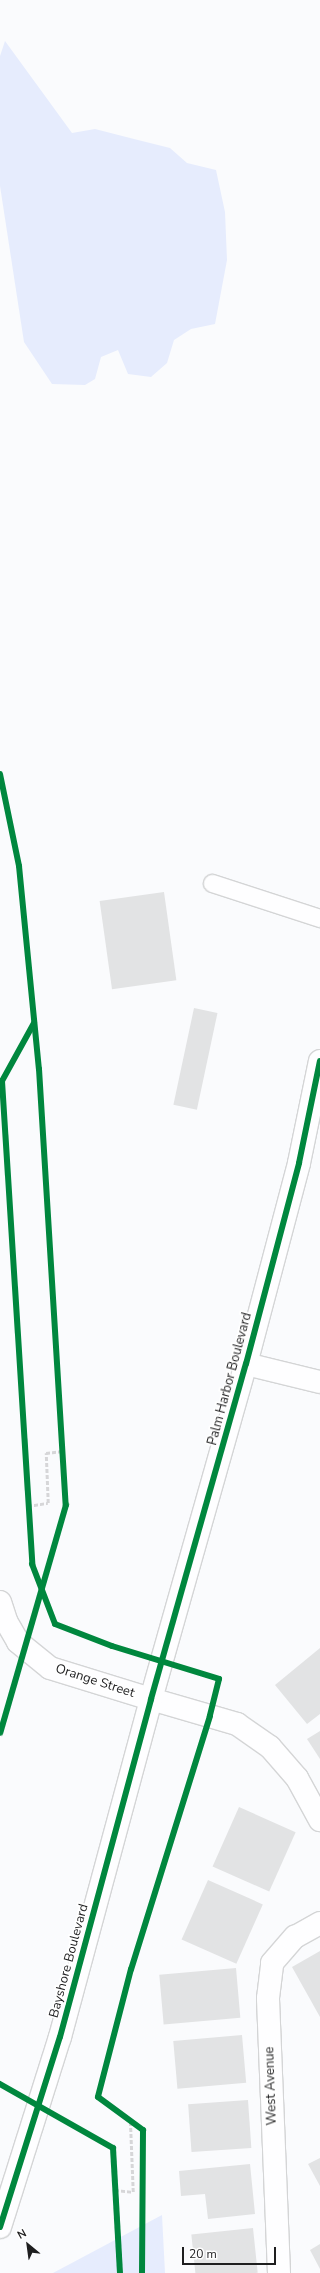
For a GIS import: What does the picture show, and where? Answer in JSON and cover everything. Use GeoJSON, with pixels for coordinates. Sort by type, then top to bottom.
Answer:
{"type":"FeatureCollection","features":[{"type":"Feature","properties":{"kind":"main road","name":"Palm Harbor Boulevard"},"geometry":{"type":"LineString","coordinates":[[151,1699],[246,1364],[299,1162],[320,1061]]}},
{"type":"Feature","properties":{"kind":"main road"},"geometry":{"type":"LineString","coordinates":[[246,1364],[320,1382]]}},
{"type":"Feature","properties":{"kind":"main road","name":"Orange Street"},"geometry":{"type":"LineString","coordinates":[[0,1602],[6,1621],[18,1642],[50,1668],[237,1724],[264,1743],[297,1778],[320,1820]]}},
{"type":"Feature","properties":{"kind":"main road","name":"Bayshore Boulevard"},"geometry":{"type":"LineString","coordinates":[[0,2227],[60,2037],[151,1699]]}},
{"type":"Feature","properties":{"kind":"main road","name":"West Avenue"},"geometry":{"type":"LineString","coordinates":[[279,2273],[268,1998],[272,1963],[295,1937],[320,1923]]}},
{"type":"Feature","properties":{"kind":"lane"},"geometry":{"type":"LineString","coordinates":[[212,883],[320,918]]}},
{"type":"Feature","properties":{"kind":"path"},"geometry":{"type":"LineString","coordinates":[[62,1443],[63,1458]]}},
{"type":"Feature","properties":{"kind":"path"},"geometry":{"type":"LineString","coordinates":[[29,1513],[28,1504],[48,1503],[46,1453],[63,1451]]}},
{"type":"Feature","properties":{"kind":"path"},"geometry":{"type":"LineString","coordinates":[[124,2114],[139,2126]]}},
{"type":"Feature","properties":{"kind":"path"},"geometry":{"type":"LineString","coordinates":[[116,2190],[133,2192],[130,2118]]}},
{"type":"Feature","properties":{"kind":"path"},"geometry":{"type":"LineString","coordinates":[[115,2183],[116,2197]]}},
{"type":"Feature","properties":{"kind":"shaded area"},"geometry":{"type":"Polygon","coordinates":[[[5,41],[72,133],[95,129],[170,148],[187,163],[216,170],[225,212],[227,260],[215,324],[191,329],[174,340],[167,363],[151,377],[128,374],[118,350],[101,357],[95,379],[85,385],[52,384],[24,342],[0,186],[0,56],[5,41]]]}},
{"type":"Feature","properties":{"kind":"shaded area"},"geometry":{"type":"Polygon","coordinates":[[[162,2215],[165,2273],[53,2273],[162,2215]]]}},
{"type":"Feature","properties":{"kind":"building"},"geometry":{"type":"Polygon","coordinates":[[[164,892],[176,980],[112,989],[100,901],[164,892]]]}},
{"type":"Feature","properties":{"kind":"building"},"geometry":{"type":"Polygon","coordinates":[[[194,1008],[217,1013],[197,1110],[173,1105],[194,1008]]]}},
{"type":"Feature","properties":{"kind":"building"},"geometry":{"type":"Polygon","coordinates":[[[320,1648],[320,1714],[307,1724],[275,1685],[320,1648]]]}},
{"type":"Feature","properties":{"kind":"building"},"geometry":{"type":"Polygon","coordinates":[[[320,1731],[320,1759],[307,1739],[320,1731]]]}},
{"type":"Feature","properties":{"kind":"building"},"geometry":{"type":"Polygon","coordinates":[[[239,1807],[296,1832],[269,1892],[213,1866],[239,1807]]]}},
{"type":"Feature","properties":{"kind":"building"},"geometry":{"type":"Polygon","coordinates":[[[208,1880],[263,1904],[236,1964],[182,1939],[208,1880]]]}},
{"type":"Feature","properties":{"kind":"building"},"geometry":{"type":"Polygon","coordinates":[[[320,1951],[320,2017],[292,1967],[320,1951]]]}},
{"type":"Feature","properties":{"kind":"building"},"geometry":{"type":"Polygon","coordinates":[[[236,1968],[240,2018],[164,2025],[159,1975],[236,1968]]]}},
{"type":"Feature","properties":{"kind":"building"},"geometry":{"type":"Polygon","coordinates":[[[242,2035],[246,2083],[177,2089],[173,2041],[242,2035]]]}},
{"type":"Feature","properties":{"kind":"building"},"geometry":{"type":"Polygon","coordinates":[[[248,2100],[251,2148],[191,2152],[188,2104],[248,2100]]]}},
{"type":"Feature","properties":{"kind":"building"},"geometry":{"type":"Polygon","coordinates":[[[320,2158],[320,2186],[308,2164],[320,2158]]]}},
{"type":"Feature","properties":{"kind":"building"},"geometry":{"type":"Polygon","coordinates":[[[250,2164],[255,2214],[208,2219],[205,2194],[181,2196],[179,2171],[250,2164]]]}},
{"type":"Feature","properties":{"kind":"building"},"geometry":{"type":"Polygon","coordinates":[[[253,2228],[258,2273],[195,2273],[191,2234],[253,2228]]]}},
{"type":"Feature","properties":{"kind":"building"},"geometry":{"type":"Polygon","coordinates":[[[320,2244],[320,2269],[310,2250],[320,2244]]]}},
{"type":"Feature","properties":{"kind":"cycle path"},"geometry":{"type":"LineString","coordinates":[[0,774],[19,866],[39,1069],[66,1505],[0,1733]]}},
{"type":"Feature","properties":{"kind":"cycle path"},"geometry":{"type":"LineString","coordinates":[[34,1023],[2,1081],[32,1564],[55,1624],[112,1646],[219,1679],[210,1716],[131,1969],[98,2097],[143,2130],[142,2273]]}},
{"type":"Feature","properties":{"kind":"cycle path"},"geometry":{"type":"LineString","coordinates":[[0,2227],[60,2037],[151,1699],[246,1364],[299,1163],[320,1061]]}},
{"type":"Feature","properties":{"kind":"cycle path"},"geometry":{"type":"LineString","coordinates":[[0,2084],[113,2148],[120,2273]]}}]}
